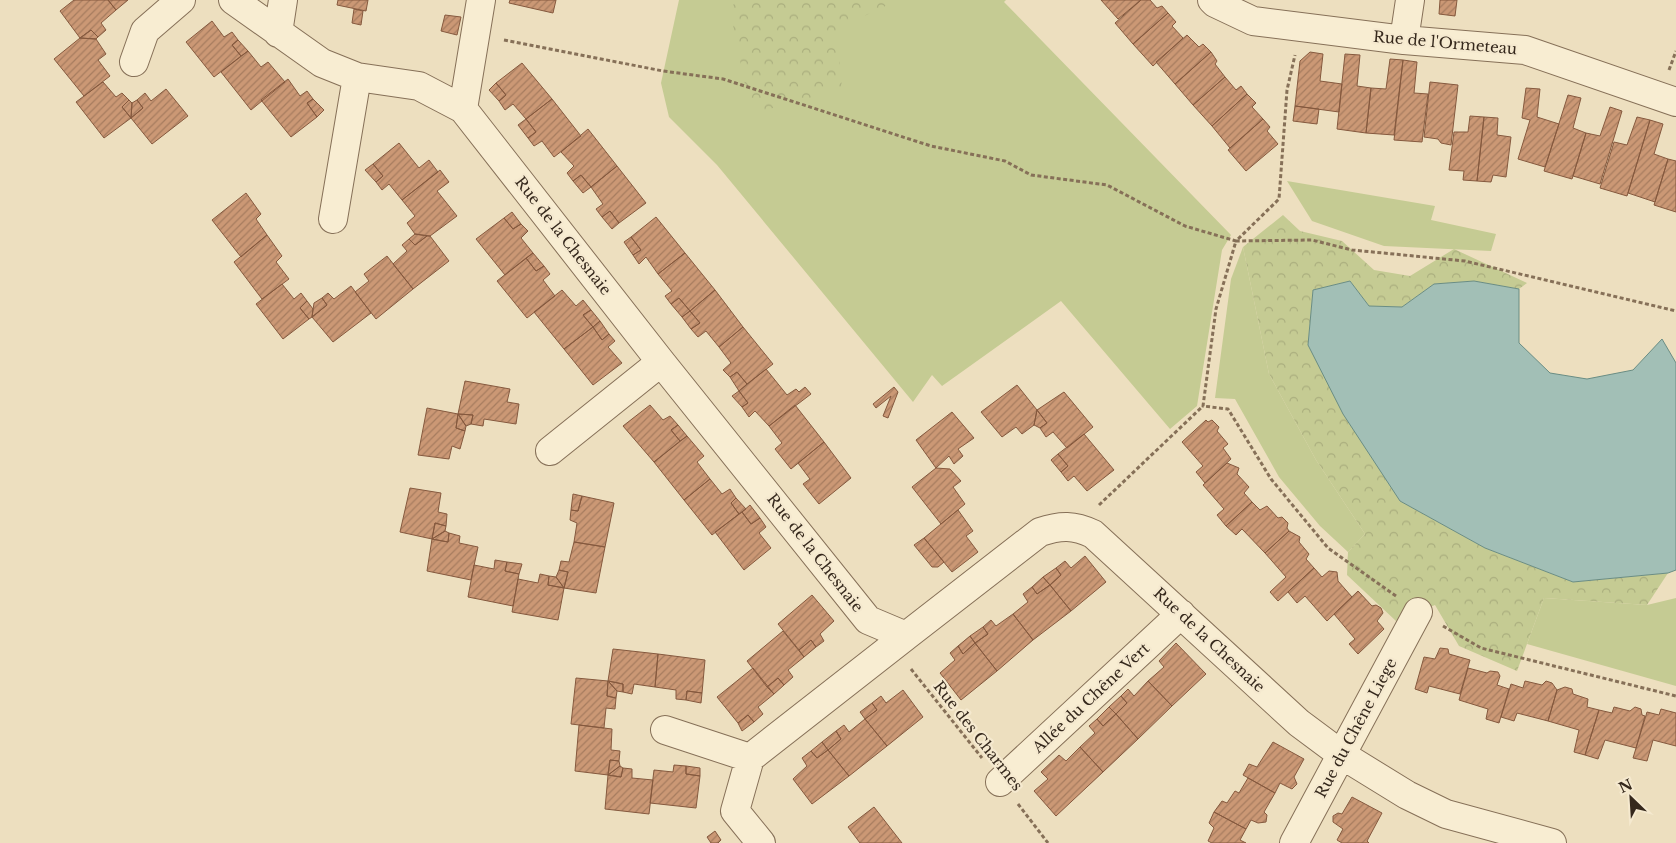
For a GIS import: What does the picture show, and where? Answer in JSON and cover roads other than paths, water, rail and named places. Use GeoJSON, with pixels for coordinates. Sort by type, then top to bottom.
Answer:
{"type":"FeatureCollection","features":[{"type":"Feature","properties":{"kind":"street"},"geometry":{"type":"LineString","coordinates":[[134,62],[145,31],[180,0]]}},
{"type":"Feature","properties":{"kind":"street","name":"Rue de la Chesnaie"},"geometry":{"type":"LineString","coordinates":[[233,0],[322,63],[356,77],[418,86],[463,108],[661,362],[868,620],[906,636],[1040,532],[1057,526],[1076,526],[1093,534],[1299,723],[1342,756],[1407,795],[1446,814],[1552,843]]}},
{"type":"Feature","properties":{"kind":"street"},"geometry":{"type":"LineString","coordinates":[[278,33],[283,0]]}},
{"type":"Feature","properties":{"kind":"street"},"geometry":{"type":"LineString","coordinates":[[463,108],[481,0]]}},
{"type":"Feature","properties":{"kind":"street","name":"Rue de l'Ormeteau"},"geometry":{"type":"LineString","coordinates":[[1212,0],[1215,4],[1253,22],[1404,40],[1525,50],[1676,102]]}},
{"type":"Feature","properties":{"kind":"street"},"geometry":{"type":"LineString","coordinates":[[1404,40],[1410,0]]}},
{"type":"Feature","properties":{"kind":"street"},"geometry":{"type":"LineString","coordinates":[[333,219],[356,77]]}},
{"type":"Feature","properties":{"kind":"street"},"geometry":{"type":"LineString","coordinates":[[550,451],[661,362]]}},
{"type":"Feature","properties":{"kind":"street","name":"Rue du Chêne Liege"},"geometry":{"type":"LineString","coordinates":[[1294,843],[1418,612]]}},
{"type":"Feature","properties":{"kind":"street","name":"Allée du Chêne Vert"},"geometry":{"type":"LineString","coordinates":[[1000,782],[1181,614]]}},
{"type":"Feature","properties":{"kind":"street"},"geometry":{"type":"LineString","coordinates":[[761,843],[735,811],[750,758],[906,636]]}},
{"type":"Feature","properties":{"kind":"street"},"geometry":{"type":"LineString","coordinates":[[665,730],[750,758]]}},
{"type":"Feature","properties":{"kind":"water"},"geometry":{"type":"Polygon","coordinates":[[[1350,281],[1369,306],[1402,307],[1434,284],[1474,281],[1519,289],[1519,343],[1550,373],[1587,379],[1633,370],[1662,339],[1676,363],[1676,570],[1668,573],[1573,582],[1485,548],[1400,501],[1343,414],[1308,345],[1313,290],[1350,281]]]}}]}
